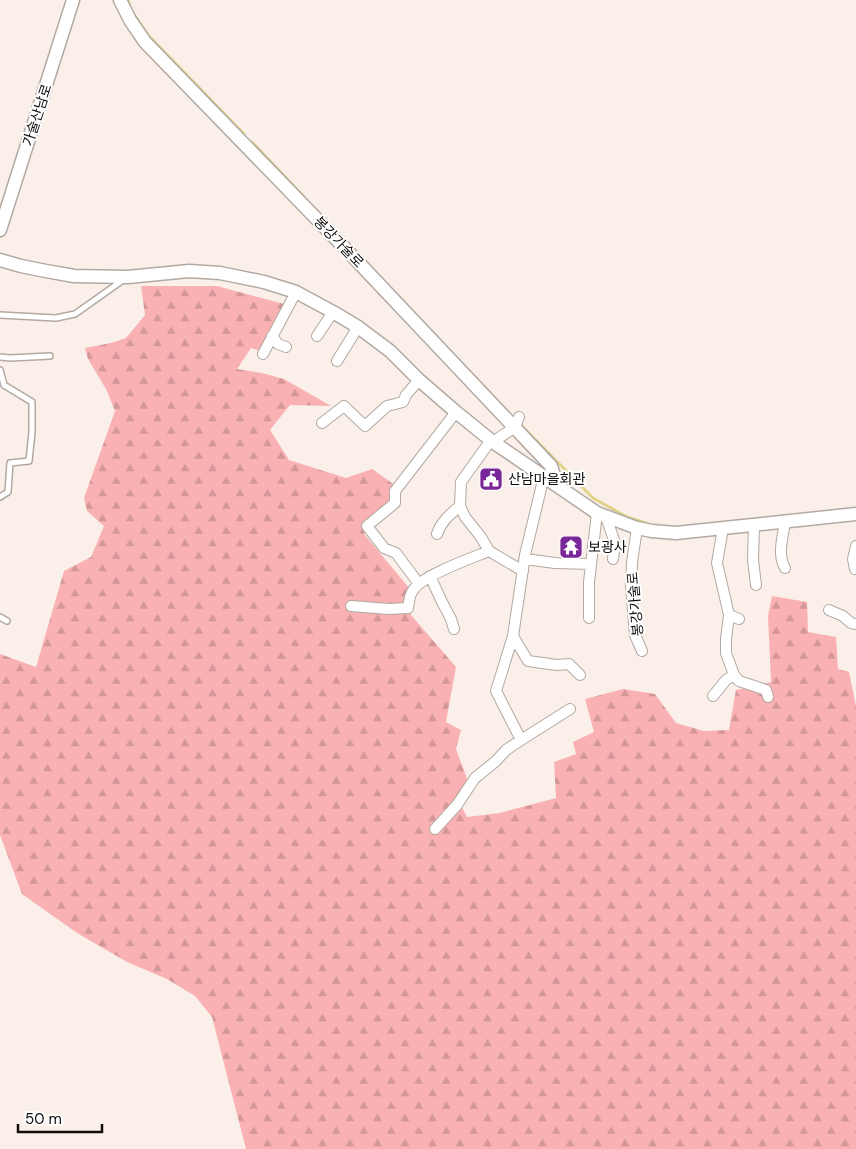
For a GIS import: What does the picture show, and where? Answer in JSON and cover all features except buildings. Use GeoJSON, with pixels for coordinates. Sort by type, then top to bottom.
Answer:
{"type":"FeatureCollection","features":[{"type":"Feature","properties":{"kind":"street","name":"가술산남로"},"geometry":{"type":"LineString","coordinates":[[0,230],[73,0]]}},
{"type":"Feature","properties":{"kind":"street","name":"봉강가술로"},"geometry":{"type":"LineString","coordinates":[[120,0],[130,20],[145,42],[517,423],[551,466],[557,484]]}},
{"type":"Feature","properties":{"kind":"street","name":"봉강가술로"},"geometry":{"type":"LineString","coordinates":[[0,261],[46,272],[74,276],[128,276],[189,272],[220,273],[264,282],[296,292],[358,327],[390,351],[419,380],[492,441],[602,515],[637,528],[676,533],[856,515]]}},
{"type":"Feature","properties":{"kind":"street"},"geometry":{"type":"LineString","coordinates":[[263,354],[296,292]]}},
{"type":"Feature","properties":{"kind":"street"},"geometry":{"type":"LineString","coordinates":[[317,336],[332,312]]}},
{"type":"Feature","properties":{"kind":"street"},"geometry":{"type":"LineString","coordinates":[[337,361],[358,327]]}},
{"type":"Feature","properties":{"kind":"street"},"geometry":{"type":"LineString","coordinates":[[272,336],[278,344],[286,348]]}},
{"type":"Feature","properties":{"kind":"street"},"geometry":{"type":"LineString","coordinates":[[322,423],[344,406],[365,426],[387,406],[403,402],[406,395],[419,380]]}},
{"type":"Feature","properties":{"kind":"street"},"geometry":{"type":"LineString","coordinates":[[417,585],[396,553],[384,548],[367,526],[395,503],[395,491],[456,412]]}},
{"type":"Feature","properties":{"kind":"street"},"geometry":{"type":"LineString","coordinates":[[517,423],[492,441],[461,482],[460,506],[489,551],[523,571]]}},
{"type":"Feature","properties":{"kind":"street"},"geometry":{"type":"LineString","coordinates":[[521,740],[496,691],[513,636],[525,560],[544,476]]}},
{"type":"Feature","properties":{"kind":"street"},"geometry":{"type":"LineString","coordinates":[[437,534],[450,514],[460,506]]}},
{"type":"Feature","properties":{"kind":"street"},"geometry":{"type":"LineString","coordinates":[[602,515],[615,543],[613,559]]}},
{"type":"Feature","properties":{"kind":"street"},"geometry":{"type":"LineString","coordinates":[[589,618],[591,564],[602,515]]}},
{"type":"Feature","properties":{"kind":"street"},"geometry":{"type":"LineString","coordinates":[[785,522],[781,554],[782,563],[785,568]]}},
{"type":"Feature","properties":{"kind":"street"},"geometry":{"type":"LineString","coordinates":[[754,525],[753,560],[756,585]]}},
{"type":"Feature","properties":{"kind":"street","name":"봉강가술로"},"geometry":{"type":"LineString","coordinates":[[637,528],[632,562],[631,587],[635,635],[642,650]]}},
{"type":"Feature","properties":{"kind":"street"},"geometry":{"type":"LineString","coordinates":[[723,528],[717,563],[729,614],[726,654],[734,675],[739,682],[766,690],[768,697]]}},
{"type":"Feature","properties":{"kind":"street"},"geometry":{"type":"LineString","coordinates":[[855,569],[853,559],[856,546]]}},
{"type":"Feature","properties":{"kind":"street"},"geometry":{"type":"LineString","coordinates":[[351,606],[389,609],[408,608],[411,593],[417,585],[430,576],[489,551]]}},
{"type":"Feature","properties":{"kind":"street"},"geometry":{"type":"LineString","coordinates":[[525,560],[591,564]]}},
{"type":"Feature","properties":{"kind":"street"},"geometry":{"type":"LineString","coordinates":[[430,576],[454,629]]}},
{"type":"Feature","properties":{"kind":"street"},"geometry":{"type":"LineString","coordinates":[[829,610],[843,616],[850,623],[856,624]]}},
{"type":"Feature","properties":{"kind":"street"},"geometry":{"type":"LineString","coordinates":[[729,614],[739,619]]}},
{"type":"Feature","properties":{"kind":"street"},"geometry":{"type":"LineString","coordinates":[[513,636],[528,661],[557,665],[569,664],[580,674]]}},
{"type":"Feature","properties":{"kind":"street"},"geometry":{"type":"LineString","coordinates":[[713,696],[726,680],[734,675]]}},
{"type":"Feature","properties":{"kind":"street"},"geometry":{"type":"LineString","coordinates":[[435,829],[456,805],[475,778],[506,750],[570,709]]}},
{"type":"Feature","properties":{"kind":"lane"},"geometry":{"type":"LineString","coordinates":[[0,316],[56,318],[75,314],[128,276]]}},
{"type":"Feature","properties":{"kind":"lane"},"geometry":{"type":"LineString","coordinates":[[0,357],[50,356]]}},
{"type":"Feature","properties":{"kind":"lane"},"geometry":{"type":"LineString","coordinates":[[0,370],[4,385],[32,402],[32,432],[29,461],[10,463],[8,492],[0,497]]}},
{"type":"Feature","properties":{"kind":"lane"},"geometry":{"type":"LineString","coordinates":[[0,617],[7,621]]}},
{"type":"Feature","properties":{"kind":"green space"},"geometry":{"type":"Polygon","coordinates":[[[141,286],[217,286],[288,305],[267,353],[251,348],[237,369],[284,379],[331,406],[290,405],[270,430],[289,460],[346,478],[372,469],[399,488],[364,534],[410,589],[411,615],[456,667],[446,722],[461,730],[456,749],[469,784],[460,803],[467,817],[500,813],[556,798],[554,762],[576,754],[573,742],[594,732],[585,699],[623,689],[655,694],[676,723],[704,731],[729,730],[736,690],[771,682],[768,616],[772,596],[807,602],[808,632],[836,637],[838,669],[849,672],[856,706],[856,1149],[246,1149],[212,1017],[195,996],[167,979],[127,962],[77,933],[22,894],[0,835],[0,654],[36,667],[64,571],[91,557],[104,526],[87,511],[84,498],[115,411],[106,389],[88,359],[85,348],[126,338],[145,315],[141,286]]]}},
{"type":"Feature","properties":{"kind":"waterway"},"geometry":{"type":"LineString","coordinates":[[128,0],[131,10],[148,35],[244,134]]}},
{"type":"Feature","properties":{"kind":"waterway"},"geometry":{"type":"LineString","coordinates":[[252,142],[304,197]]}},
{"type":"Feature","properties":{"kind":"waterway"},"geometry":{"type":"LineString","coordinates":[[518,422],[593,498],[627,517],[649,524]]}},
{"type":"Feature","properties":{"kind":"place","name":"산남마을회관"},"geometry":{"type":"Point","coordinates":[491,479]}},
{"type":"Feature","properties":{"kind":"place","name":"보광사"},"geometry":{"type":"Point","coordinates":[571,547]}}]}
